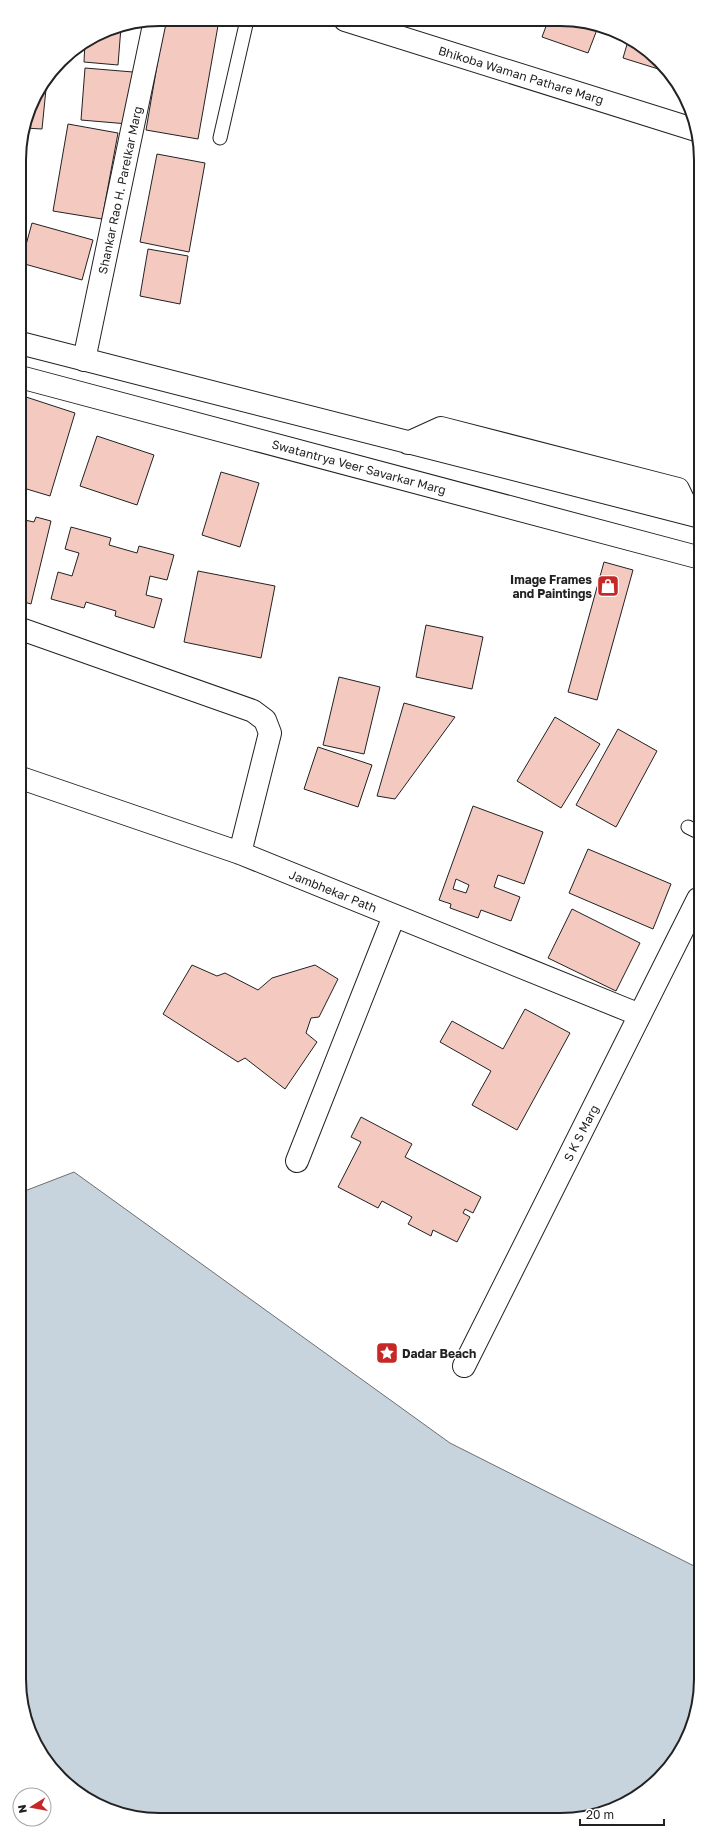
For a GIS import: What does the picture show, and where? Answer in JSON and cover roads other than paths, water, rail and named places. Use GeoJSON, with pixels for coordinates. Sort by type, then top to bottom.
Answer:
{"type":"FeatureCollection","features":[{"type":"Feature","properties":{"kind":"street","name":"Shankar Rao H. Parelkar Marg"},"geometry":{"type":"LineString","coordinates":[[84,360],[154,26]]}},
{"type":"Feature","properties":{"kind":"street","name":"Bhikoba Waman Pathare Marg"},"geometry":{"type":"LineString","coordinates":[[364,26],[690,128]]}},
{"type":"Feature","properties":{"kind":"street"},"geometry":{"type":"LineString","coordinates":[[26,344],[84,360],[694,515]]}},
{"type":"Feature","properties":{"kind":"street","name":"Swatantrya Veer Savarkar Marg"},"geometry":{"type":"LineString","coordinates":[[26,379],[694,556]]}},
{"type":"Feature","properties":{"kind":"street"},"geometry":{"type":"LineString","coordinates":[[408,442],[441,428],[678,489],[694,515]]}},
{"type":"Feature","properties":{"kind":"street"},"geometry":{"type":"LineString","coordinates":[[546,478],[552,457]]}},
{"type":"Feature","properties":{"kind":"street"},"geometry":{"type":"LineString","coordinates":[[26,631],[253,711],[265,720],[270,733],[240,854]]}},
{"type":"Feature","properties":{"kind":"street","name":"Jambhekar Path"},"geometry":{"type":"LineString","coordinates":[[26,780],[240,854],[640,1015]]}},
{"type":"Feature","properties":{"kind":"street","name":"S K S Marg"},"geometry":{"type":"LineString","coordinates":[[464,1366],[694,907]]}},
{"type":"Feature","properties":{"kind":"street"},"geometry":{"type":"LineString","coordinates":[[297,1161],[394,916]]}},
{"type":"Feature","properties":{"kind":"lane"},"geometry":{"type":"LineString","coordinates":[[220,138],[246,26]]}},
{"type":"Feature","properties":{"kind":"place","name":"Image Frames and Paintings"},"geometry":{"type":"Point","coordinates":[608,586]}},
{"type":"Feature","properties":{"kind":"place","name":"Dadar Beach"},"geometry":{"type":"Point","coordinates":[387,1353]}}]}
